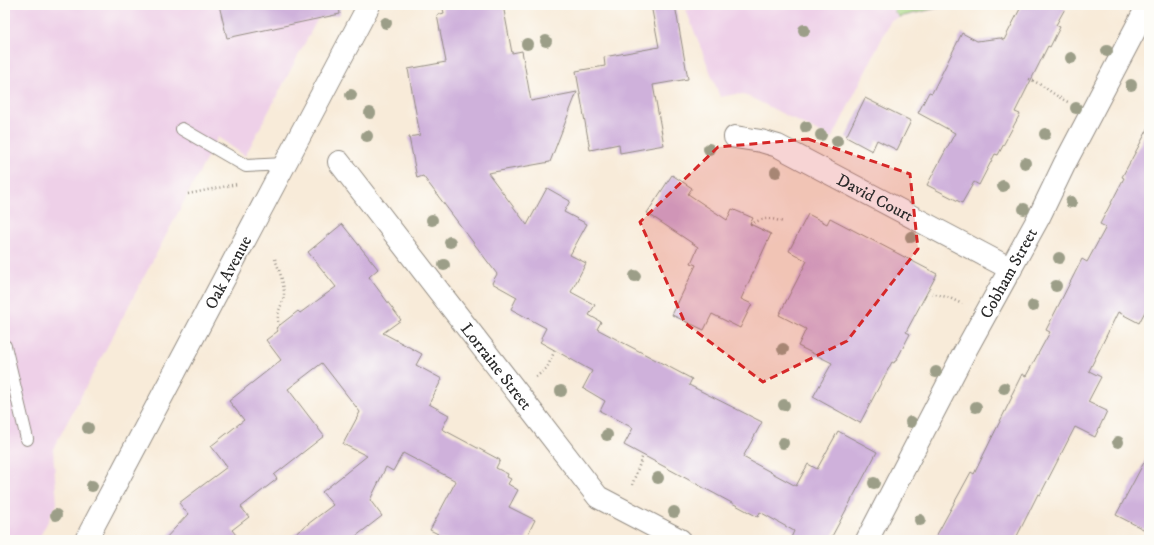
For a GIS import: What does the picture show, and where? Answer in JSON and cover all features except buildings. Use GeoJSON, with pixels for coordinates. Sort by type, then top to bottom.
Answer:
{"type":"FeatureCollection","features":[{"type":"Feature","properties":{"kind":"street","name":"Oak Avenue"},"geometry":{"type":"LineString","coordinates":[[86,540],[369,5]]}},
{"type":"Feature","properties":{"kind":"street","name":"Cobham Street"},"geometry":{"type":"LineString","coordinates":[[866,540],[963,355],[1011,268],[1148,5]]}},
{"type":"Feature","properties":{"kind":"street","name":"David Court"},"geometry":{"type":"LineString","coordinates":[[735,138],[761,141],[778,146],[1011,268]]}},
{"type":"Feature","properties":{"kind":"street","name":"Lorraine Street"},"geometry":{"type":"LineString","coordinates":[[339,162],[598,497],[680,540]]}},
{"type":"Feature","properties":{"kind":"lane"},"geometry":{"type":"LineString","coordinates":[[182,129],[246,166],[285,164]]}},
{"type":"Feature","properties":{"kind":"lane"},"geometry":{"type":"LineString","coordinates":[[5,346],[27,439]]}},
{"type":"Feature","properties":{"kind":"path"},"geometry":{"type":"LineString","coordinates":[[1029,79],[1041,84],[1057,97],[1068,102]]}},
{"type":"Feature","properties":{"kind":"path"},"geometry":{"type":"LineString","coordinates":[[188,194],[237,184]]}},
{"type":"Feature","properties":{"kind":"path"},"geometry":{"type":"LineString","coordinates":[[750,224],[763,218],[783,222]]}},
{"type":"Feature","properties":{"kind":"path"},"geometry":{"type":"LineString","coordinates":[[275,259],[283,282],[284,295],[277,318],[279,325]]}},
{"type":"Feature","properties":{"kind":"path"},"geometry":{"type":"LineString","coordinates":[[932,293],[950,298],[962,304]]}},
{"type":"Feature","properties":{"kind":"path"},"geometry":{"type":"LineString","coordinates":[[536,377],[547,368],[554,350]]}},
{"type":"Feature","properties":{"kind":"path"},"geometry":{"type":"LineString","coordinates":[[632,485],[643,455]]}},
{"type":"Feature","properties":{"kind":"highlighted area"},"geometry":{"type":"Polygon","coordinates":[[[808,139],[910,174],[918,249],[847,341],[763,382],[685,323],[640,222],[718,147],[808,139]]]}},
{"type":"Feature","properties":{"kind":"shaded area"},"geometry":{"type":"Polygon","coordinates":[[[5,5],[325,5],[245,156],[218,137],[53,449],[57,504],[38,540],[5,540],[5,5]]]}},
{"type":"Feature","properties":{"kind":"shaded area"},"geometry":{"type":"Polygon","coordinates":[[[709,5],[954,5],[891,20],[832,139],[748,96],[736,94],[720,97],[686,10],[709,5]]]}},
{"type":"Feature","properties":{"kind":"green space"},"geometry":{"type":"Polygon","coordinates":[[[897,5],[949,5],[899,17],[894,11],[897,5]]]}}]}
